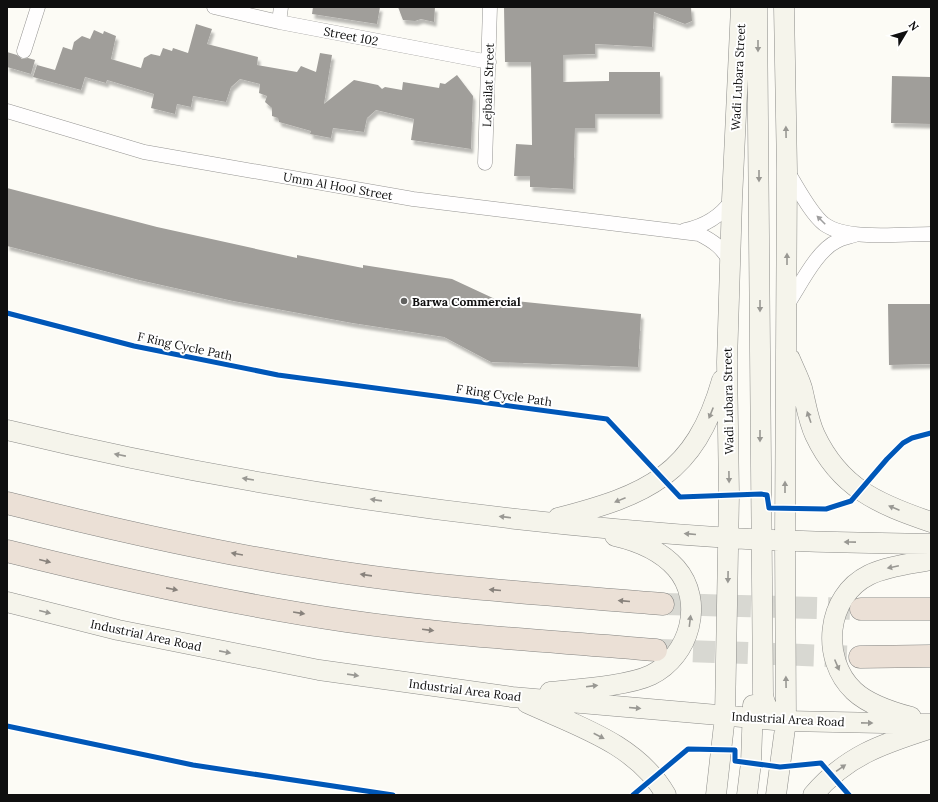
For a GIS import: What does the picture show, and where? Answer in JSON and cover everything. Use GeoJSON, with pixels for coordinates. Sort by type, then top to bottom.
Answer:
{"type":"FeatureCollection","features":[{"type":"Feature","properties":{"kind":"highway"},"geometry":{"type":"LineString","coordinates":[[7,503],[151,538],[308,568],[439,585],[663,604]]}},
{"type":"Feature","properties":{"kind":"highway"},"geometry":{"type":"LineString","coordinates":[[7,551],[119,579],[245,604],[348,621],[434,631],[656,650]]}},
{"type":"Feature","properties":{"kind":"highway"},"geometry":{"type":"LineString","coordinates":[[860,609],[931,609]]}},
{"type":"Feature","properties":{"kind":"highway"},"geometry":{"type":"LineString","coordinates":[[860,657],[931,656]]}},
{"type":"Feature","properties":{"kind":"street"},"geometry":{"type":"LineString","coordinates":[[24,51],[38,7]]}},
{"type":"Feature","properties":{"kind":"street","name":"Street 102"},"geometry":{"type":"LineString","coordinates":[[214,7],[279,22],[489,62]]}},
{"type":"Feature","properties":{"kind":"street"},"geometry":{"type":"LineString","coordinates":[[279,22],[281,7]]}},
{"type":"Feature","properties":{"kind":"street","name":"Lejbailat Street"},"geometry":{"type":"LineString","coordinates":[[485,163],[490,7]]}},
{"type":"Feature","properties":{"kind":"street","name":"Wadi Lubara Street"},"geometry":{"type":"LineString","coordinates":[[716,795],[725,716],[729,538],[727,362],[732,200],[741,7]]}},
{"type":"Feature","properties":{"kind":"street"},"geometry":{"type":"LineString","coordinates":[[757,7],[761,539],[764,699],[773,715],[786,721]]}},
{"type":"Feature","properties":{"kind":"street"},"geometry":{"type":"LineString","coordinates":[[776,795],[786,721],[784,540],[787,170],[784,7]]}},
{"type":"Feature","properties":{"kind":"street","name":"Umm Al Hool Street"},"geometry":{"type":"LineString","coordinates":[[7,111],[144,152],[413,199],[699,234],[713,242],[725,252],[730,262]]}},
{"type":"Feature","properties":{"kind":"street"},"geometry":{"type":"LineString","coordinates":[[787,170],[813,211],[824,224],[838,231],[856,234],[931,234]]}},
{"type":"Feature","properties":{"kind":"street","name":"Umm Al Hool Street"},"geometry":{"type":"LineString","coordinates":[[675,231],[699,227],[713,220],[726,209],[732,200]]}},
{"type":"Feature","properties":{"kind":"street"},"geometry":{"type":"LineString","coordinates":[[787,306],[813,263],[823,250],[837,241],[856,234]]}},
{"type":"Feature","properties":{"kind":"street"},"geometry":{"type":"LineString","coordinates":[[786,349],[802,388],[815,435],[840,475],[859,491],[883,503],[931,522]]}},
{"type":"Feature","properties":{"kind":"street"},"geometry":{"type":"LineString","coordinates":[[544,522],[594,509],[630,496],[661,478],[681,462],[710,416],[727,362]]}},
{"type":"Feature","properties":{"kind":"street"},"geometry":{"type":"LineString","coordinates":[[7,422],[51,441]]}},
{"type":"Feature","properties":{"kind":"street"},"geometry":{"type":"LineString","coordinates":[[7,430],[51,441],[220,474],[377,501],[544,522],[729,538],[931,544]]}},
{"type":"Feature","properties":{"kind":"street"},"geometry":{"type":"LineString","coordinates":[[512,697],[631,681],[651,676],[666,666],[682,649],[691,619],[690,599],[685,582],[676,568],[664,556],[632,540],[544,522]]}},
{"type":"Feature","properties":{"kind":"street"},"geometry":{"type":"LineString","coordinates":[[729,538],[746,546],[752,557],[754,718],[747,795]]}},
{"type":"Feature","properties":{"kind":"street"},"geometry":{"type":"LineString","coordinates":[[931,560],[883,569],[868,575],[855,584],[841,600],[835,617],[832,634],[835,663],[843,678],[854,690],[867,701],[931,723]]}},
{"type":"Feature","properties":{"kind":"street","name":"Industrial Area Road"},"geometry":{"type":"LineString","coordinates":[[7,602],[118,630],[319,670],[512,697],[786,721],[931,723]]}},
{"type":"Feature","properties":{"kind":"street"},"geometry":{"type":"LineString","coordinates":[[512,697],[587,729],[619,747],[639,761],[655,777],[666,795]]}},
{"type":"Feature","properties":{"kind":"street"},"geometry":{"type":"LineString","coordinates":[[813,795],[832,774],[859,756],[879,746],[931,728]]}},
{"type":"Feature","properties":{"kind":"building"},"geometry":{"type":"Polygon","coordinates":[[[313,7],[380,7],[377,24],[312,14],[313,7]]]}},
{"type":"Feature","properties":{"kind":"building"},"geometry":{"type":"Polygon","coordinates":[[[398,7],[435,7],[434,22],[421,19],[415,21],[403,20],[398,7]]]}},
{"type":"Feature","properties":{"kind":"building"},"geometry":{"type":"Polygon","coordinates":[[[504,7],[691,7],[692,21],[685,24],[654,12],[652,47],[595,44],[595,54],[563,55],[563,82],[609,81],[609,72],[660,72],[660,114],[595,114],[595,128],[575,128],[573,189],[530,187],[530,176],[514,176],[516,144],[532,145],[531,62],[505,62],[504,7]]]}},
{"type":"Feature","properties":{"kind":"building"},"geometry":{"type":"Polygon","coordinates":[[[196,24],[212,29],[207,44],[258,57],[257,65],[297,72],[301,66],[316,72],[320,53],[332,55],[324,104],[354,80],[378,85],[382,89],[385,87],[402,90],[403,82],[439,88],[440,83],[445,84],[457,75],[473,96],[471,149],[411,140],[414,119],[376,110],[367,118],[364,132],[333,128],[331,138],[310,134],[311,131],[279,122],[278,118],[272,116],[272,108],[265,102],[267,96],[259,93],[260,84],[240,79],[231,87],[226,102],[193,96],[191,107],[177,104],[175,114],[151,108],[154,94],[107,80],[106,83],[85,77],[81,90],[33,77],[37,65],[55,70],[63,47],[72,50],[74,42],[82,36],[90,39],[94,30],[103,34],[104,31],[116,36],[111,59],[141,68],[144,58],[151,54],[160,56],[163,48],[172,51],[173,48],[188,53],[196,24]]]}},
{"type":"Feature","properties":{"kind":"building"},"geometry":{"type":"Polygon","coordinates":[[[7,52],[17,55],[22,59],[28,58],[35,60],[31,74],[7,67],[7,52]]]}},
{"type":"Feature","properties":{"kind":"building"},"geometry":{"type":"Polygon","coordinates":[[[892,76],[931,77],[931,124],[891,123],[892,76]]]}},
{"type":"Feature","properties":{"kind":"building"},"geometry":{"type":"Polygon","coordinates":[[[7,188],[157,227],[297,258],[297,255],[363,268],[363,265],[452,279],[495,299],[641,314],[638,367],[491,362],[444,337],[352,323],[233,301],[139,280],[7,246],[7,188]]]}},
{"type":"Feature","properties":{"kind":"building"},"geometry":{"type":"Polygon","coordinates":[[[888,304],[931,304],[931,364],[889,365],[888,304]]]}},
{"type":"Feature","properties":{"kind":"tunnel"},"geometry":{"type":"LineString","coordinates":[[663,604],[857,609]]}},
{"type":"Feature","properties":{"kind":"tunnel"},"geometry":{"type":"LineString","coordinates":[[660,650],[860,657]]}},
{"type":"Feature","properties":{"kind":"cycle path","name":"F Ring Cycle Path"},"geometry":{"type":"LineString","coordinates":[[7,313],[134,346],[278,375],[607,419],[680,497],[761,494],[767,495],[769,508],[826,509],[851,501],[887,459],[903,443],[912,438],[931,433]]}},
{"type":"Feature","properties":{"kind":"cycle path"},"geometry":{"type":"LineString","coordinates":[[7,726],[193,765],[393,795]]}},
{"type":"Feature","properties":{"kind":"cycle path"},"geometry":{"type":"LineString","coordinates":[[633,795],[688,749],[735,750],[735,761],[780,767],[821,763],[849,795]]}},
{"type":"Feature","properties":{"kind":"place","name":"Barwa Commercial"},"geometry":{"type":"Point","coordinates":[404,301]}}]}
